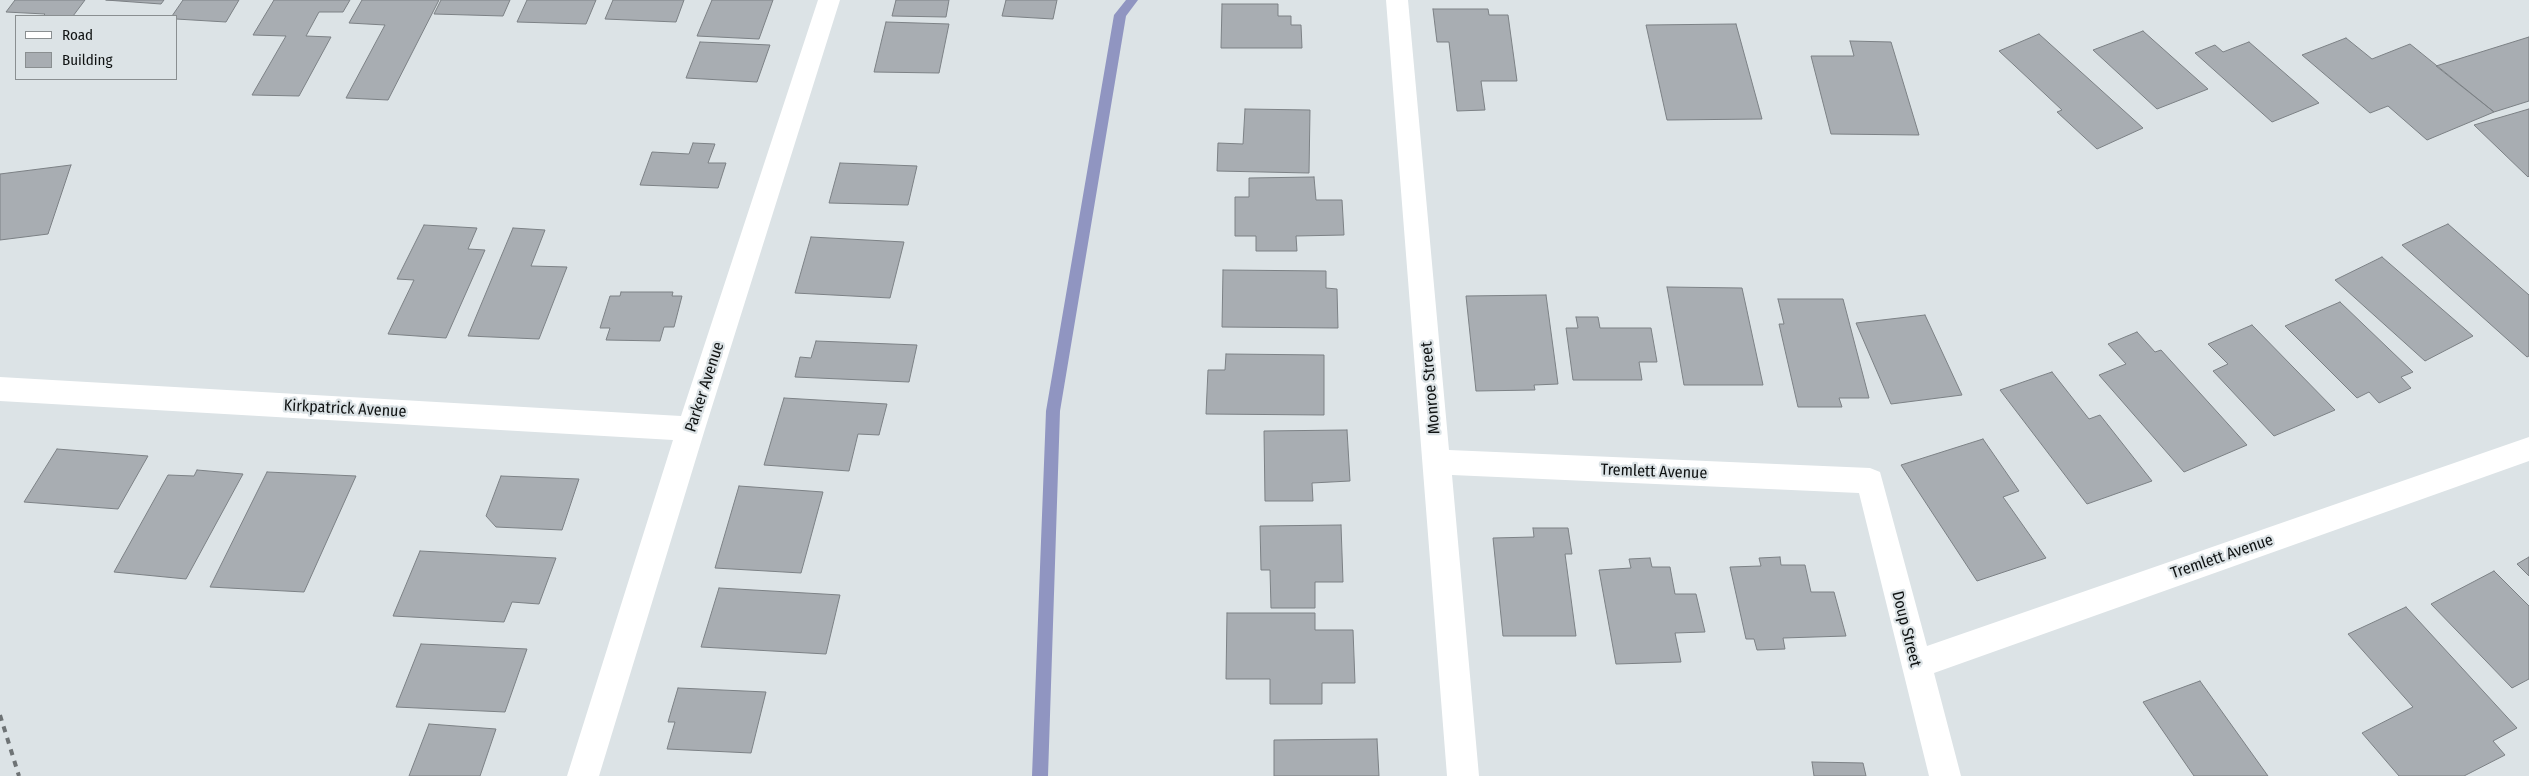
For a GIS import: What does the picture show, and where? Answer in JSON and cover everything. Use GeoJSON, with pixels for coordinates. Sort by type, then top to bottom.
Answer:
{"type":"FeatureCollection","features":[{"type":"Feature","properties":{"kind":"street","name":"Parker Avenue"},"geometry":{"type":"LineString","coordinates":[[583,776],[691,430],[829,0]]}},
{"type":"Feature","properties":{"kind":"street","name":"Monroe Street"},"geometry":{"type":"LineString","coordinates":[[1397,0],[1438,462],[1463,776]]}},
{"type":"Feature","properties":{"kind":"street","name":"Kirkpatrick Avenue"},"geometry":{"type":"LineString","coordinates":[[0,389],[691,430]]}},
{"type":"Feature","properties":{"kind":"street","name":"Tremlett Avenue"},"geometry":{"type":"LineString","coordinates":[[1915,665],[2529,449]]}},
{"type":"Feature","properties":{"kind":"street","name":"Tremlett Avenue"},"geometry":{"type":"LineString","coordinates":[[1438,462],[1870,481]]}},
{"type":"Feature","properties":{"kind":"street","name":"Doup Street"},"geometry":{"type":"LineString","coordinates":[[1870,481],[1915,665],[1945,776]]}},
{"type":"Feature","properties":{"kind":"building"},"geometry":{"type":"Polygon","coordinates":[[[15,0],[85,0],[74,15],[6,12],[15,0]]]}},
{"type":"Feature","properties":{"kind":"building"},"geometry":{"type":"Polygon","coordinates":[[[106,0],[164,0],[161,4],[106,0]]]}},
{"type":"Feature","properties":{"kind":"building"},"geometry":{"type":"Polygon","coordinates":[[[183,0],[239,0],[226,22],[178,19],[178,15],[173,15],[183,0]]]}},
{"type":"Feature","properties":{"kind":"building"},"geometry":{"type":"Polygon","coordinates":[[[274,0],[350,0],[343,12],[319,12],[306,36],[331,37],[299,96],[252,95],[286,36],[253,35],[274,0]]]}},
{"type":"Feature","properties":{"kind":"building"},"geometry":{"type":"Polygon","coordinates":[[[362,0],[439,0],[388,100],[346,98],[385,25],[349,23],[362,0]]]}},
{"type":"Feature","properties":{"kind":"building"},"geometry":{"type":"Polygon","coordinates":[[[441,0],[510,0],[503,16],[434,14],[441,0]]]}},
{"type":"Feature","properties":{"kind":"building"},"geometry":{"type":"Polygon","coordinates":[[[527,0],[596,0],[586,24],[517,22],[527,0]]]}},
{"type":"Feature","properties":{"kind":"building"},"geometry":{"type":"Polygon","coordinates":[[[613,0],[684,0],[676,22],[605,19],[613,0]]]}},
{"type":"Feature","properties":{"kind":"building"},"geometry":{"type":"Polygon","coordinates":[[[712,0],[773,0],[759,39],[697,36],[712,0]]]}},
{"type":"Feature","properties":{"kind":"building"},"geometry":{"type":"Polygon","coordinates":[[[896,0],[949,0],[946,17],[892,16],[896,0]]]}},
{"type":"Feature","properties":{"kind":"building"},"geometry":{"type":"Polygon","coordinates":[[[1006,0],[1057,0],[1053,19],[1002,16],[1006,0]]]}},
{"type":"Feature","properties":{"kind":"building"},"geometry":{"type":"Polygon","coordinates":[[[1222,4],[1278,4],[1278,16],[1291,16],[1291,25],[1301,25],[1302,48],[1221,48],[1222,4]]]}},
{"type":"Feature","properties":{"kind":"building"},"geometry":{"type":"Polygon","coordinates":[[[1433,9],[1488,9],[1489,15],[1508,15],[1517,81],[1481,81],[1485,110],[1457,111],[1449,42],[1437,42],[1433,9]]]}},
{"type":"Feature","properties":{"kind":"building"},"geometry":{"type":"Polygon","coordinates":[[[886,22],[949,24],[939,73],[874,72],[886,22]]]}},
{"type":"Feature","properties":{"kind":"building"},"geometry":{"type":"Polygon","coordinates":[[[1736,24],[1762,119],[1667,120],[1646,25],[1736,24]]]}},
{"type":"Feature","properties":{"kind":"building"},"geometry":{"type":"Polygon","coordinates":[[[2143,31],[2208,89],[2157,109],[2093,50],[2143,31]]]}},
{"type":"Feature","properties":{"kind":"building"},"geometry":{"type":"Polygon","coordinates":[[[2039,34],[2143,128],[2097,149],[2057,112],[2062,110],[1999,51],[2039,34]]]}},
{"type":"Feature","properties":{"kind":"building"},"geometry":{"type":"Polygon","coordinates":[[[2529,37],[2529,101],[2494,112],[2436,66],[2529,37]]]}},
{"type":"Feature","properties":{"kind":"building"},"geometry":{"type":"Polygon","coordinates":[[[2346,38],[2372,59],[2410,44],[2494,112],[2427,140],[2388,106],[2370,113],[2302,55],[2346,38]]]}},
{"type":"Feature","properties":{"kind":"building"},"geometry":{"type":"Polygon","coordinates":[[[1850,41],[1891,42],[1919,135],[1831,134],[1811,56],[1854,56],[1850,41]]]}},
{"type":"Feature","properties":{"kind":"building"},"geometry":{"type":"Polygon","coordinates":[[[700,42],[770,45],[757,82],[686,78],[700,42]]]}},
{"type":"Feature","properties":{"kind":"building"},"geometry":{"type":"Polygon","coordinates":[[[2249,42],[2319,103],[2272,122],[2195,53],[2215,45],[2223,52],[2249,42]]]}},
{"type":"Feature","properties":{"kind":"building"},"geometry":{"type":"Polygon","coordinates":[[[1245,109],[1310,110],[1309,173],[1217,171],[1218,143],[1243,144],[1245,109]]]}},
{"type":"Feature","properties":{"kind":"building"},"geometry":{"type":"Polygon","coordinates":[[[2529,109],[2529,176],[2528,177],[2474,125],[2529,109]]]}},
{"type":"Feature","properties":{"kind":"building"},"geometry":{"type":"Polygon","coordinates":[[[693,143],[715,144],[708,163],[726,163],[718,188],[640,185],[652,152],[689,154],[693,143]]]}},
{"type":"Feature","properties":{"kind":"building"},"geometry":{"type":"Polygon","coordinates":[[[840,163],[917,166],[908,205],[829,203],[840,163]]]}},
{"type":"Feature","properties":{"kind":"building"},"geometry":{"type":"Polygon","coordinates":[[[71,165],[48,234],[0,240],[0,174],[71,165]]]}},
{"type":"Feature","properties":{"kind":"building"},"geometry":{"type":"Polygon","coordinates":[[[1314,177],[1316,200],[1342,200],[1344,235],[1296,236],[1297,251],[1256,251],[1256,236],[1235,236],[1235,197],[1249,197],[1249,178],[1314,177]]]}},
{"type":"Feature","properties":{"kind":"building"},"geometry":{"type":"Polygon","coordinates":[[[2448,224],[2529,295],[2529,356],[2527,357],[2402,245],[2448,224]]]}},
{"type":"Feature","properties":{"kind":"building"},"geometry":{"type":"Polygon","coordinates":[[[424,225],[477,228],[468,249],[485,250],[446,338],[388,334],[414,280],[397,279],[424,225]]]}},
{"type":"Feature","properties":{"kind":"building"},"geometry":{"type":"Polygon","coordinates":[[[513,228],[545,230],[531,266],[567,267],[539,339],[468,336],[513,228]]]}},
{"type":"Feature","properties":{"kind":"building"},"geometry":{"type":"Polygon","coordinates":[[[811,237],[904,242],[890,298],[795,293],[811,237]]]}},
{"type":"Feature","properties":{"kind":"building"},"geometry":{"type":"Polygon","coordinates":[[[2382,257],[2473,336],[2425,361],[2335,280],[2382,257]]]}},
{"type":"Feature","properties":{"kind":"building"},"geometry":{"type":"Polygon","coordinates":[[[1223,270],[1326,271],[1326,288],[1337,289],[1338,328],[1222,327],[1223,270]]]}},
{"type":"Feature","properties":{"kind":"building"},"geometry":{"type":"Polygon","coordinates":[[[1667,287],[1742,288],[1763,385],[1684,385],[1667,287]]]}},
{"type":"Feature","properties":{"kind":"building"},"geometry":{"type":"Polygon","coordinates":[[[621,292],[673,292],[672,296],[682,296],[674,327],[664,327],[660,341],[606,340],[610,328],[600,328],[610,296],[620,296],[621,292]]]}},
{"type":"Feature","properties":{"kind":"building"},"geometry":{"type":"Polygon","coordinates":[[[1546,295],[1558,384],[1534,385],[1535,390],[1476,391],[1466,296],[1546,295]]]}},
{"type":"Feature","properties":{"kind":"building"},"geometry":{"type":"Polygon","coordinates":[[[1778,299],[1843,299],[1869,398],[1839,398],[1842,407],[1798,407],[1779,324],[1784,324],[1778,299]]]}},
{"type":"Feature","properties":{"kind":"building"},"geometry":{"type":"Polygon","coordinates":[[[2340,302],[2413,372],[2401,377],[2411,388],[2379,403],[2369,392],[2357,398],[2285,326],[2340,302]]]}},
{"type":"Feature","properties":{"kind":"building"},"geometry":{"type":"Polygon","coordinates":[[[1925,315],[1962,395],[1891,404],[1856,323],[1925,315]]]}},
{"type":"Feature","properties":{"kind":"building"},"geometry":{"type":"Polygon","coordinates":[[[1576,317],[1598,317],[1600,328],[1651,328],[1657,362],[1639,362],[1642,380],[1573,380],[1566,328],[1578,328],[1576,317]]]}},
{"type":"Feature","properties":{"kind":"building"},"geometry":{"type":"Polygon","coordinates":[[[2252,325],[2335,410],[2274,436],[2213,371],[2228,364],[2208,344],[2252,325]]]}},
{"type":"Feature","properties":{"kind":"building"},"geometry":{"type":"Polygon","coordinates":[[[2137,332],[2155,352],[2161,350],[2247,445],[2184,472],[2099,375],[2126,364],[2108,344],[2137,332]]]}},
{"type":"Feature","properties":{"kind":"building"},"geometry":{"type":"Polygon","coordinates":[[[816,341],[917,345],[909,382],[795,377],[800,357],[811,358],[816,341]]]}},
{"type":"Feature","properties":{"kind":"building"},"geometry":{"type":"Polygon","coordinates":[[[1226,354],[1324,355],[1324,415],[1206,414],[1208,370],[1225,370],[1226,354]]]}},
{"type":"Feature","properties":{"kind":"building"},"geometry":{"type":"Polygon","coordinates":[[[2052,372],[2089,419],[2100,415],[2152,481],[2087,504],[2000,390],[2052,372]]]}},
{"type":"Feature","properties":{"kind":"building"},"geometry":{"type":"Polygon","coordinates":[[[784,398],[887,404],[879,435],[858,434],[849,471],[764,465],[784,398]]]}},
{"type":"Feature","properties":{"kind":"building"},"geometry":{"type":"Polygon","coordinates":[[[1347,430],[1350,481],[1312,483],[1313,501],[1265,501],[1264,431],[1347,430]]]}},
{"type":"Feature","properties":{"kind":"building"},"geometry":{"type":"Polygon","coordinates":[[[1983,439],[2019,491],[2003,497],[2046,558],[1977,581],[1901,465],[1983,439]]]}},
{"type":"Feature","properties":{"kind":"building"},"geometry":{"type":"Polygon","coordinates":[[[57,449],[148,456],[118,509],[24,502],[57,449]]]}},
{"type":"Feature","properties":{"kind":"building"},"geometry":{"type":"Polygon","coordinates":[[[197,470],[243,474],[186,579],[114,572],[168,475],[194,476],[197,470]]]}},
{"type":"Feature","properties":{"kind":"building"},"geometry":{"type":"Polygon","coordinates":[[[267,472],[356,476],[304,592],[210,587],[267,472]]]}},
{"type":"Feature","properties":{"kind":"building"},"geometry":{"type":"Polygon","coordinates":[[[501,476],[579,479],[562,530],[496,527],[486,516],[501,476]]]}},
{"type":"Feature","properties":{"kind":"building"},"geometry":{"type":"Polygon","coordinates":[[[739,486],[823,492],[801,573],[715,568],[739,486]]]}},
{"type":"Feature","properties":{"kind":"building"},"geometry":{"type":"Polygon","coordinates":[[[1341,525],[1343,582],[1315,582],[1315,608],[1271,608],[1270,570],[1261,570],[1260,526],[1341,525]]]}},
{"type":"Feature","properties":{"kind":"building"},"geometry":{"type":"Polygon","coordinates":[[[1533,528],[1568,528],[1572,554],[1565,554],[1576,636],[1503,636],[1493,538],[1534,537],[1533,528]]]}},
{"type":"Feature","properties":{"kind":"building"},"geometry":{"type":"Polygon","coordinates":[[[420,551],[556,558],[539,604],[512,602],[504,622],[393,616],[420,551]]]}},
{"type":"Feature","properties":{"kind":"building"},"geometry":{"type":"Polygon","coordinates":[[[1780,557],[1781,565],[1805,565],[1811,592],[1834,592],[1846,636],[1783,638],[1785,649],[1757,650],[1754,639],[1746,639],[1730,567],[1761,566],[1759,558],[1780,557]]]}},
{"type":"Feature","properties":{"kind":"building"},"geometry":{"type":"Polygon","coordinates":[[[2529,557],[2529,576],[2517,564],[2529,557]]]}},
{"type":"Feature","properties":{"kind":"building"},"geometry":{"type":"Polygon","coordinates":[[[1650,558],[1652,567],[1670,567],[1675,594],[1696,594],[1705,632],[1675,633],[1681,662],[1616,664],[1599,570],[1631,568],[1629,559],[1650,558]]]}},
{"type":"Feature","properties":{"kind":"building"},"geometry":{"type":"Polygon","coordinates":[[[2494,571],[2529,606],[2529,679],[2512,688],[2431,604],[2494,571]]]}},
{"type":"Feature","properties":{"kind":"building"},"geometry":{"type":"Polygon","coordinates":[[[719,588],[840,595],[826,654],[701,647],[719,588]]]}},
{"type":"Feature","properties":{"kind":"building"},"geometry":{"type":"Polygon","coordinates":[[[2406,607],[2517,728],[2493,741],[2505,755],[2464,776],[2399,776],[2362,733],[2413,707],[2348,634],[2406,607]]]}},
{"type":"Feature","properties":{"kind":"building"},"geometry":{"type":"Polygon","coordinates":[[[1227,613],[1315,613],[1315,630],[1353,630],[1355,683],[1322,683],[1322,704],[1270,704],[1270,679],[1226,679],[1227,613]]]}},
{"type":"Feature","properties":{"kind":"building"},"geometry":{"type":"Polygon","coordinates":[[[421,644],[527,649],[505,712],[396,707],[421,644]]]}},
{"type":"Feature","properties":{"kind":"building"},"geometry":{"type":"Polygon","coordinates":[[[2200,681],[2268,776],[2194,776],[2143,702],[2200,681]]]}},
{"type":"Feature","properties":{"kind":"building"},"geometry":{"type":"Polygon","coordinates":[[[678,688],[766,692],[751,753],[667,749],[675,722],[668,722],[678,688]]]}},
{"type":"Feature","properties":{"kind":"building"},"geometry":{"type":"Polygon","coordinates":[[[429,724],[496,729],[480,776],[409,776],[429,724]]]}},
{"type":"Feature","properties":{"kind":"building"},"geometry":{"type":"Polygon","coordinates":[[[1377,739],[1379,776],[1274,776],[1274,740],[1377,739]]]}},
{"type":"Feature","properties":{"kind":"building"},"geometry":{"type":"Polygon","coordinates":[[[1812,762],[1863,763],[1866,776],[1814,776],[1812,762]]]}},
{"type":"Feature","properties":{"kind":"waterway"},"geometry":{"type":"LineString","coordinates":[[1040,776],[1053,411],[1120,15],[1132,0]]}},
{"type":"Feature","properties":{"kind":"railway"},"geometry":{"type":"LineString","coordinates":[[0,715],[19,776]]}}]}
